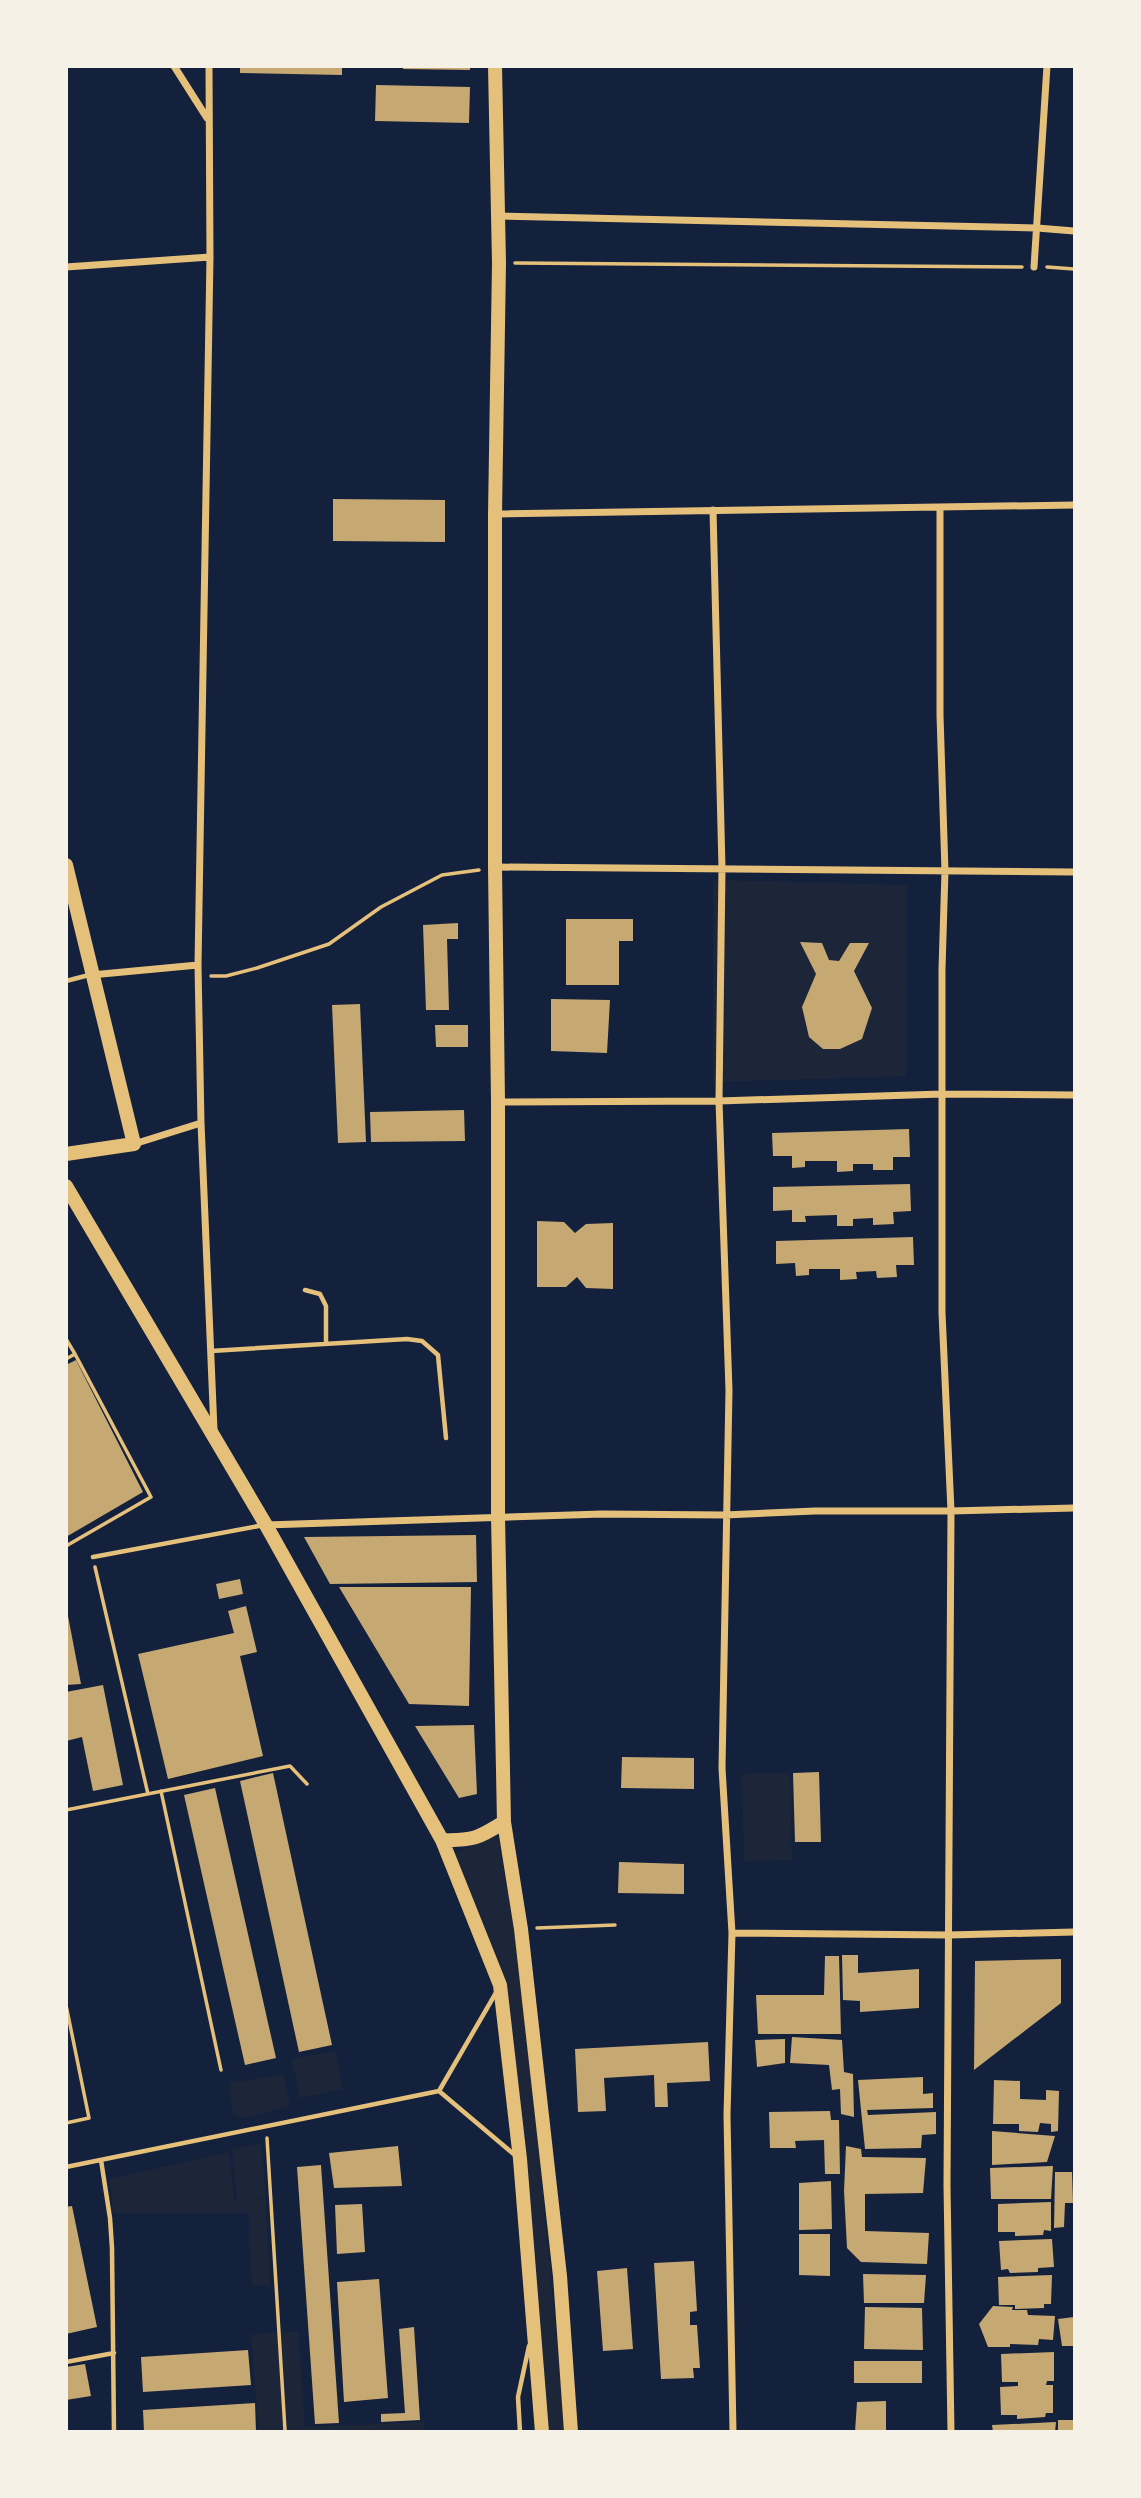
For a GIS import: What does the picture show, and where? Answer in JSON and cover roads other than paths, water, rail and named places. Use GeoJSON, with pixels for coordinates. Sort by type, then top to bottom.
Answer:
{"type":"FeatureCollection","features":[{"type":"Feature","properties":{"kind":"main road"},"geometry":{"type":"LineString","coordinates":[[495,66],[499,263],[495,514],[498,1516],[504,1822],[522,1929],[560,2276],[571,2431]]}},
{"type":"Feature","properties":{"kind":"main road"},"geometry":{"type":"LineString","coordinates":[[66,866],[134,1144],[66,1154]]}},
{"type":"Feature","properties":{"kind":"main road"},"geometry":{"type":"LineString","coordinates":[[66,1186],[266,1525],[442,1840],[500,1985],[520,2160],[542,2431]]}},
{"type":"Feature","properties":{"kind":"main road"},"geometry":{"type":"LineString","coordinates":[[442,1840],[468,1841],[504,1822]]}},
{"type":"Feature","properties":{"kind":"street"},"geometry":{"type":"LineString","coordinates":[[174,66],[207,118]]}},
{"type":"Feature","properties":{"kind":"street"},"geometry":{"type":"LineString","coordinates":[[208,66],[209,257],[198,965],[201,1123],[215,1438]]}},
{"type":"Feature","properties":{"kind":"street"},"geometry":{"type":"LineString","coordinates":[[1034,267],[1046,66]]}},
{"type":"Feature","properties":{"kind":"street"},"geometry":{"type":"LineString","coordinates":[[497,216],[1074,231]]}},
{"type":"Feature","properties":{"kind":"street"},"geometry":{"type":"LineString","coordinates":[[66,267],[209,257]]}},
{"type":"Feature","properties":{"kind":"street"},"geometry":{"type":"LineString","coordinates":[[495,514],[1074,505]]}},
{"type":"Feature","properties":{"kind":"street"},"geometry":{"type":"LineString","coordinates":[[940,508],[940,715],[945,871],[942,1313],[951,1511],[947,2186],[951,2431]]}},
{"type":"Feature","properties":{"kind":"street"},"geometry":{"type":"LineString","coordinates":[[713,510],[722,868],[719,1101],[729,1391],[722,1768],[732,1933],[727,2115],[733,2431]]}},
{"type":"Feature","properties":{"kind":"street"},"geometry":{"type":"LineString","coordinates":[[495,867],[1074,872]]}},
{"type":"Feature","properties":{"kind":"street"},"geometry":{"type":"LineString","coordinates":[[91,975],[198,965]]}},
{"type":"Feature","properties":{"kind":"street"},"geometry":{"type":"LineString","coordinates":[[498,1102],[719,1101],[942,1094],[1074,1095]]}},
{"type":"Feature","properties":{"kind":"street"},"geometry":{"type":"LineString","coordinates":[[134,1144],[201,1123]]}},
{"type":"Feature","properties":{"kind":"street"},"geometry":{"type":"LineString","coordinates":[[266,1525],[498,1516],[725,1515],[815,1511],[1074,1508]]}},
{"type":"Feature","properties":{"kind":"street"},"geometry":{"type":"LineString","coordinates":[[732,1933],[949,1935],[1074,1932]]}},
{"type":"Feature","properties":{"kind":"lane"},"geometry":{"type":"LineString","coordinates":[[66,981],[91,975]]}},
{"type":"Feature","properties":{"kind":"lane"},"geometry":{"type":"LineString","coordinates":[[305,1290],[320,1294],[326,1306],[326,1343]]}},
{"type":"Feature","properties":{"kind":"lane"},"geometry":{"type":"LineString","coordinates":[[210,1352],[326,1343],[407,1339],[422,1341],[438,1355],[446,1438]]}},
{"type":"Feature","properties":{"kind":"lane"},"geometry":{"type":"LineString","coordinates":[[93,1557],[266,1525]]}},
{"type":"Feature","properties":{"kind":"lane"},"geometry":{"type":"LineString","coordinates":[[66,2166],[439,2091],[500,1985]]}},
{"type":"Feature","properties":{"kind":"lane"},"geometry":{"type":"LineString","coordinates":[[439,2091],[520,2160]]}},
{"type":"Feature","properties":{"kind":"lane"},"geometry":{"type":"LineString","coordinates":[[101,2160],[111,2230],[114,2431]]}},
{"type":"Feature","properties":{"kind":"lane"},"geometry":{"type":"LineString","coordinates":[[520,2431],[520,2381],[533,2335]]}},
{"type":"Feature","properties":{"kind":"lane"},"geometry":{"type":"LineString","coordinates":[[66,2362],[114,2353]]}}]}
